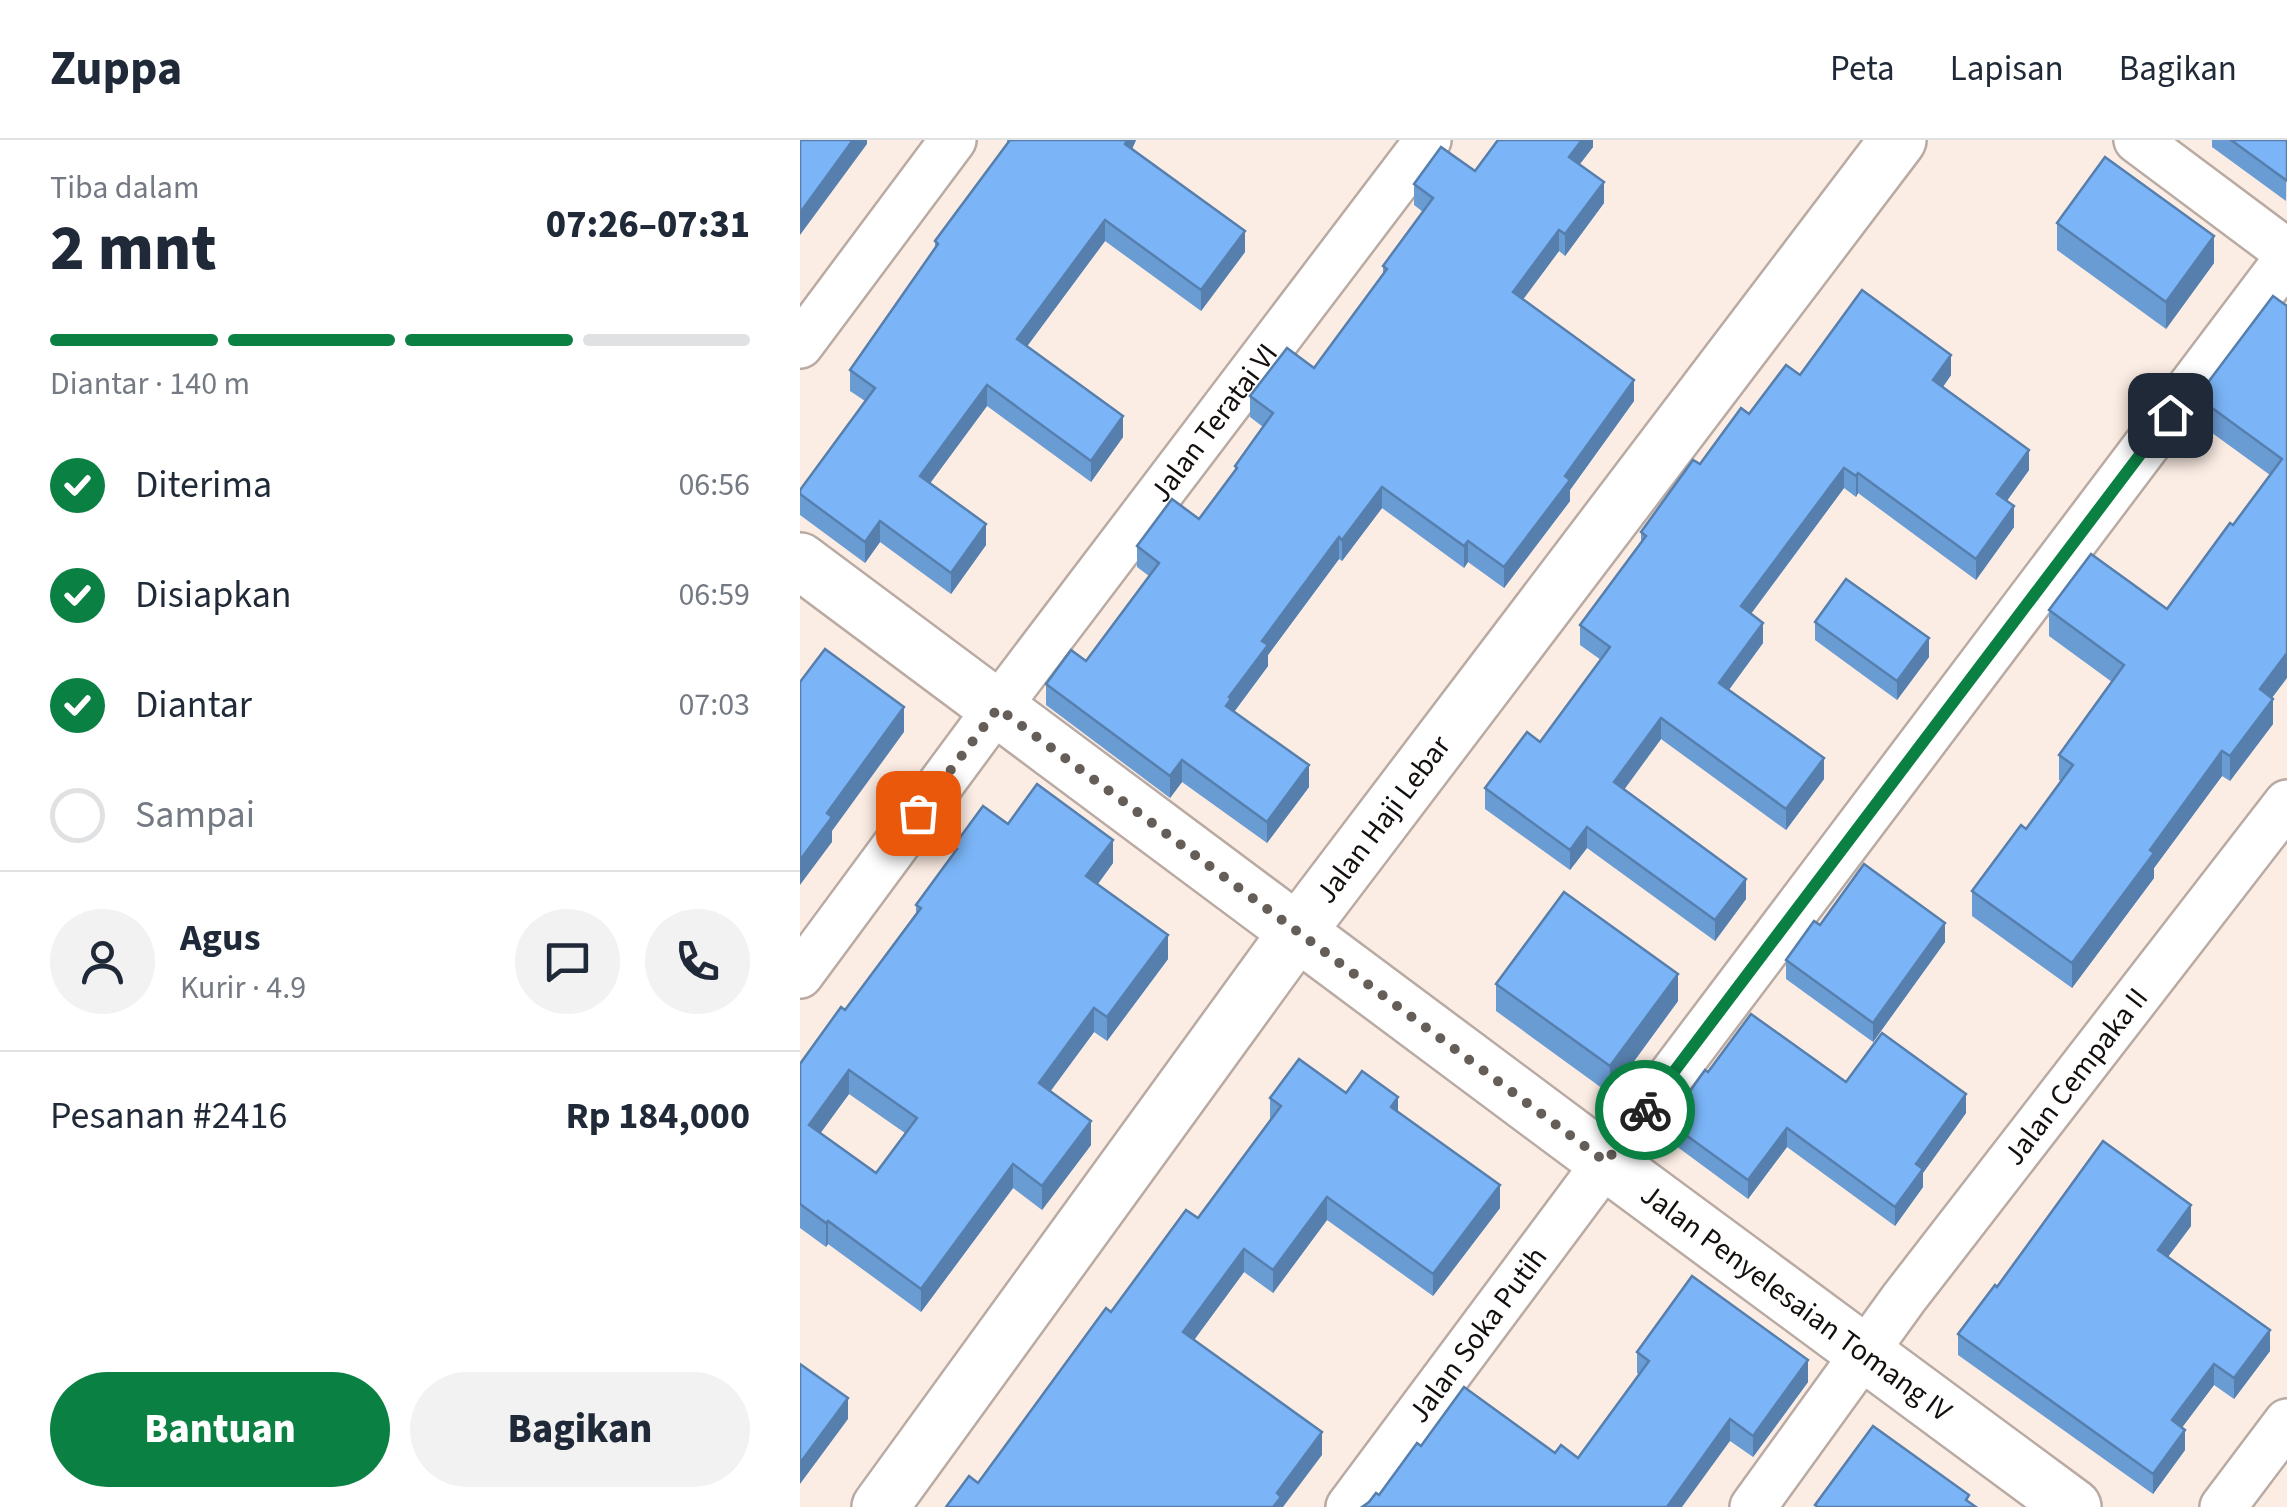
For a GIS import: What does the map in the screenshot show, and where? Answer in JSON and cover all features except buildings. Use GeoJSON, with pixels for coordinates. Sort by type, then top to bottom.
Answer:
{"type":"FeatureCollection","features":[{"type":"Feature","properties":{"kind":"street"},"geometry":{"type":"LineString","coordinates":[[800,345],[953,140]]}},
{"type":"Feature","properties":{"kind":"street","name":"Jalan Teratai VI"},"geometry":{"type":"LineString","coordinates":[[800,975],[1428,140]]}},
{"type":"Feature","properties":{"kind":"street","name":"Jalan Haji Lebar"},"geometry":{"type":"LineString","coordinates":[[880,1507],[1298,931],[1898,140]]}},
{"type":"Feature","properties":{"kind":"street"},"geometry":{"type":"LineString","coordinates":[[2137,140],[2287,252]]}},
{"type":"Feature","properties":{"kind":"street","name":"Jalan Soka Putih"},"geometry":{"type":"LineString","coordinates":[[1349,1507],[2287,260]]}},
{"type":"Feature","properties":{"kind":"street","name":"Jalan Penyelesaian Tomang IV"},"geometry":{"type":"LineString","coordinates":[[800,561],[2073,1507]]}},
{"type":"Feature","properties":{"kind":"street","name":"Jalan Cempaka II"},"geometry":{"type":"LineString","coordinates":[[1753,1507],[1863,1353],[2287,803]]}},
{"type":"Feature","properties":{"kind":"street"},"geometry":{"type":"LineString","coordinates":[[2223,1507],[2287,1422]]}},
{"type":"Feature","properties":{"kind":"way so far"},"geometry":{"type":"LineString","coordinates":[[918,813],[998,708],[1606,1162],[1645,1110]]}},
{"type":"Feature","properties":{"kind":"route"},"geometry":{"type":"LineString","coordinates":[[1645,1110],[2170,415]]}}]}
